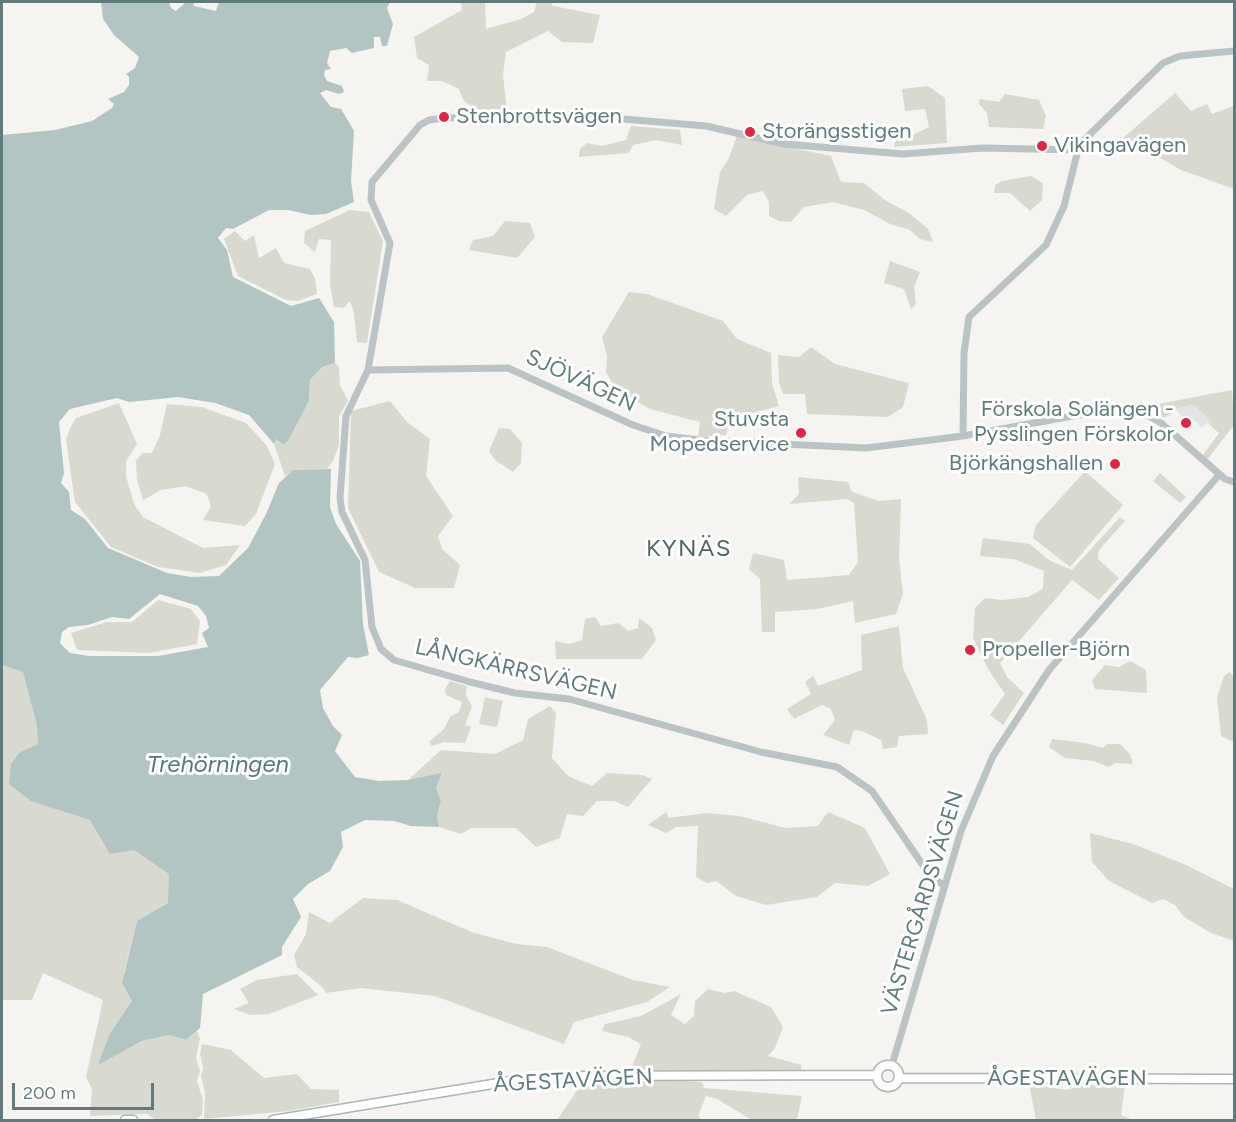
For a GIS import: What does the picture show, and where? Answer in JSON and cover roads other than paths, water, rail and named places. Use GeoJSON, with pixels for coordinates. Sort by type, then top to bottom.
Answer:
{"type":"FeatureCollection","features":[{"type":"Feature","properties":{"kind":"main road"},"geometry":{"type":"LineString","coordinates":[[877,1075],[880,1068],[892,1065],[899,1071],[899,1078]]}},
{"type":"Feature","properties":{"kind":"main road","name":"ÅGESTAVÄGEN"},"geometry":{"type":"LineString","coordinates":[[273,1120],[511,1081],[572,1076],[877,1075],[879,1082],[889,1087],[899,1078],[1234,1079]]}},
{"type":"Feature","properties":{"kind":"main road"},"geometry":{"type":"LineString","coordinates":[[125,1120],[133,1120]]}},
{"type":"Feature","properties":{"kind":"street"},"geometry":{"type":"LineString","coordinates":[[963,436],[964,353],[969,317],[1046,245],[1064,206],[1078,150],[1085,139],[1163,63],[1180,56],[1234,51]]}},
{"type":"Feature","properties":{"kind":"street","name":"LÅNGKÄRRSVÄGEN"},"geometry":{"type":"LineString","coordinates":[[945,886],[931,877],[872,791],[837,767],[761,752],[569,699],[514,693],[394,660],[387,655],[375,639],[365,560],[342,512],[340,498],[346,416],[368,370],[390,243],[369,191],[379,172],[420,125],[429,120],[576,115],[706,126],[784,144],[903,154],[982,148],[1078,150]]}},
{"type":"Feature","properties":{"kind":"street","name":"SJÖVÄGEN"},"geometry":{"type":"LineString","coordinates":[[368,370],[508,368],[633,425],[666,436],[699,440],[866,448],[963,436],[1100,411],[1132,412],[1147,415],[1161,423],[1219,475],[1234,482]]}},
{"type":"Feature","properties":{"kind":"street","name":"VÄSTERGÅRDSVÄGEN"},"geometry":{"type":"LineString","coordinates":[[892,1065],[961,831],[987,767],[1036,687],[1219,475]]}},
{"type":"Feature","properties":{"kind":"water","name":"Trehörningen"},"geometry":{"type":"Polygon","coordinates":[[[101,2],[169,2],[171,8],[176,11],[186,2],[193,2],[194,6],[216,11],[219,2],[390,2],[387,8],[393,24],[387,46],[382,46],[380,37],[374,37],[374,48],[352,53],[346,48],[330,51],[327,63],[331,69],[325,70],[324,75],[327,81],[342,86],[344,92],[339,94],[326,90],[320,93],[331,107],[341,109],[354,131],[351,181],[354,202],[326,214],[311,215],[288,210],[269,210],[233,229],[226,228],[218,238],[227,250],[233,277],[291,306],[319,298],[334,322],[335,363],[322,367],[310,380],[309,401],[288,441],[283,444],[276,439],[274,444],[249,415],[215,403],[178,397],[129,402],[117,398],[70,409],[59,422],[64,473],[61,483],[69,492],[71,510],[85,519],[108,548],[167,573],[191,577],[219,576],[248,548],[279,483],[293,470],[331,469],[330,507],[336,524],[360,561],[363,624],[369,655],[358,658],[348,657],[320,690],[323,708],[333,726],[342,735],[335,751],[355,777],[379,781],[408,780],[442,773],[436,787],[441,801],[437,816],[439,827],[365,820],[341,832],[343,847],[330,871],[308,884],[293,899],[301,917],[282,947],[282,955],[203,994],[200,1028],[186,1040],[169,1035],[142,1041],[98,1065],[109,1035],[132,1001],[122,983],[137,921],[168,903],[169,874],[134,850],[110,854],[90,820],[31,801],[9,784],[11,764],[19,753],[38,744],[37,725],[23,672],[2,665],[2,135],[55,130],[92,121],[112,108],[114,104],[108,99],[124,92],[129,85],[129,77],[126,74],[135,68],[139,57],[114,35],[103,19],[101,2]],[[160,594],[129,619],[112,617],[88,625],[69,627],[62,632],[60,643],[70,653],[89,656],[158,656],[208,647],[202,633],[209,628],[206,616],[198,606],[160,594]]]}},
{"type":"Feature","properties":{"kind":"place","name":"Stenbrottsvägen"},"geometry":{"type":"Point","coordinates":[444,117]}},
{"type":"Feature","properties":{"kind":"place","name":"Storängsstigen"},"geometry":{"type":"Point","coordinates":[750,132]}},
{"type":"Feature","properties":{"kind":"place","name":"Vikingavägen"},"geometry":{"type":"Point","coordinates":[1042,146]}},
{"type":"Feature","properties":{"kind":"place","name":"Förskola Solängen - Pysslingen Förskolor"},"geometry":{"type":"Point","coordinates":[1186,423]}},
{"type":"Feature","properties":{"kind":"place","name":"Stuvsta Mopedservice"},"geometry":{"type":"Point","coordinates":[801,433]}},
{"type":"Feature","properties":{"kind":"place","name":"Björkängshallen"},"geometry":{"type":"Point","coordinates":[1115,464]}},
{"type":"Feature","properties":{"kind":"place","name":"Propeller-Björn"},"geometry":{"type":"Point","coordinates":[970,650]}},
{"type":"Feature","properties":{"kind":"district","name":"KYNÄS"},"geometry":{"type":"Point","coordinates":[689,549]}}]}
